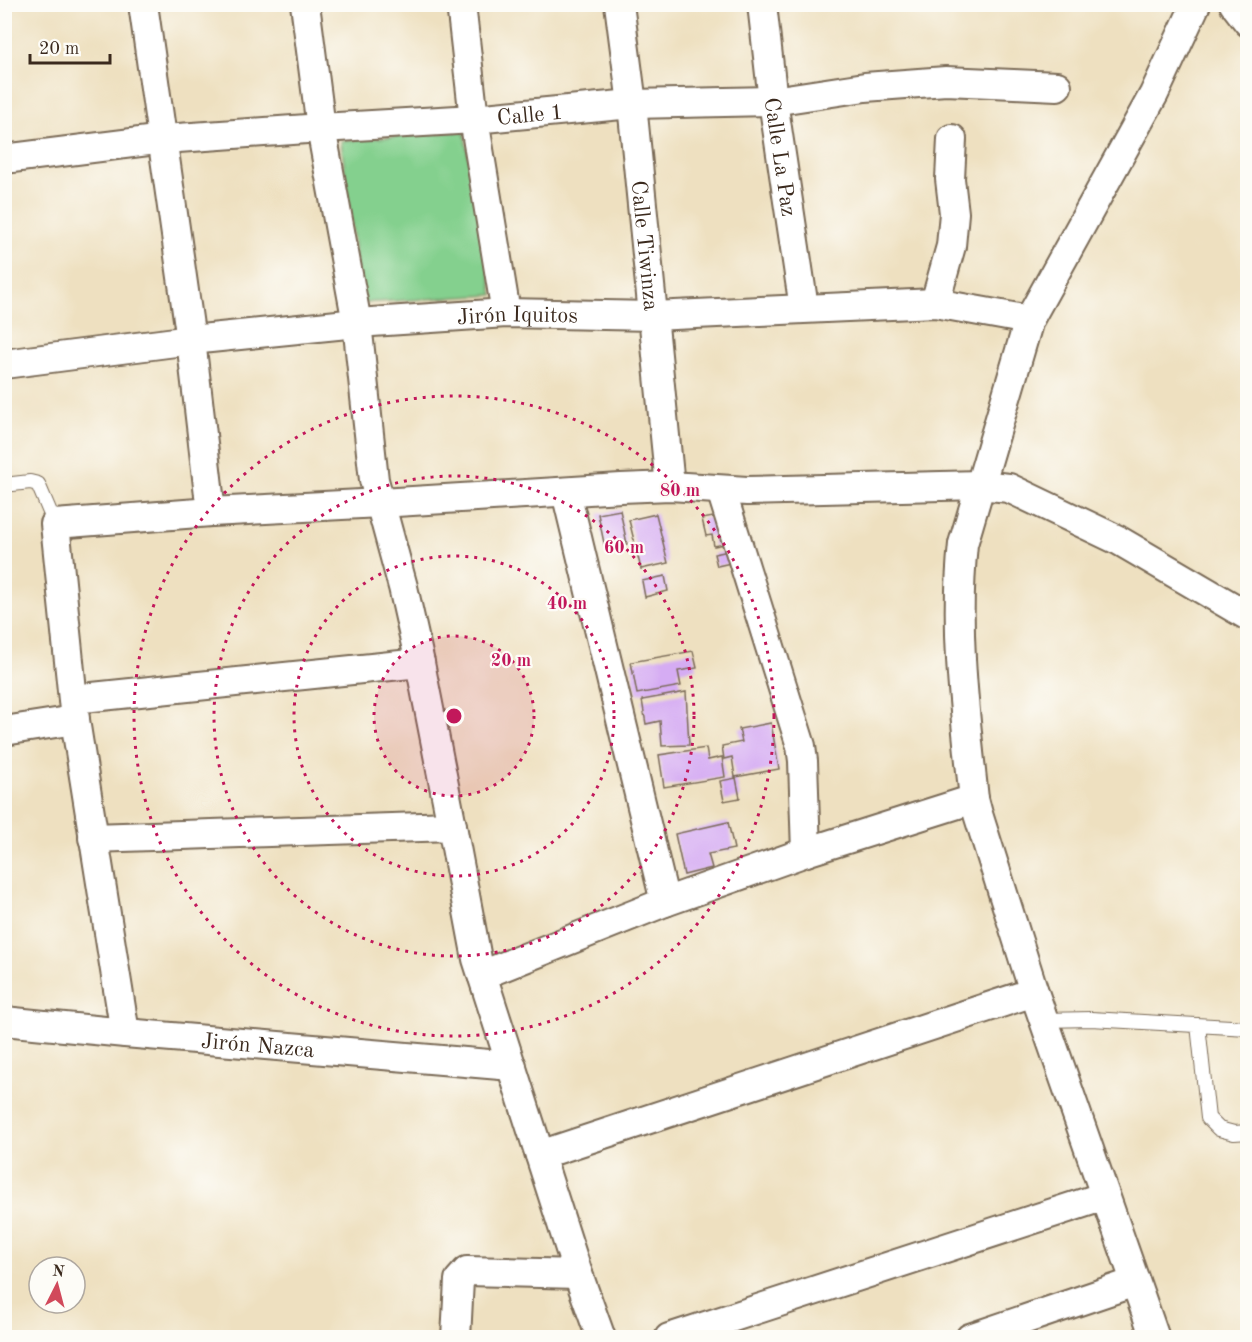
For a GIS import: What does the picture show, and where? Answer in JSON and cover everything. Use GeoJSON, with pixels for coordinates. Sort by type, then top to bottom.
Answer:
{"type":"FeatureCollection","features":[{"type":"Feature","properties":{"kind":"street"},"geometry":{"type":"LineString","coordinates":[[143,4],[191,340],[211,512]]}},
{"type":"Feature","properties":{"kind":"street"},"geometry":{"type":"LineString","coordinates":[[305,4],[321,128],[357,323],[374,480],[403,587],[420,663],[477,959],[578,1274],[601,1338]]}},
{"type":"Feature","properties":{"kind":"street"},"geometry":{"type":"LineString","coordinates":[[461,4],[474,119],[506,313]]}},
{"type":"Feature","properties":{"kind":"street","name":"Calle Tiwinza"},"geometry":{"type":"LineString","coordinates":[[619,4],[632,105],[670,486]]}},
{"type":"Feature","properties":{"kind":"street","name":"Calle La Paz"},"geometry":{"type":"LineString","coordinates":[[762,4],[773,101],[804,308]]}},
{"type":"Feature","properties":{"kind":"street"},"geometry":{"type":"LineString","coordinates":[[1155,1338],[1034,992],[974,799],[960,647],[960,566],[963,544],[1029,320],[1154,94],[1196,4]]}},
{"type":"Feature","properties":{"kind":"street"},"geometry":{"type":"LineString","coordinates":[[1234,4],[1248,22]]}},
{"type":"Feature","properties":{"kind":"street","name":"Calle 1"},"geometry":{"type":"LineString","coordinates":[[4,159],[164,139],[474,119],[632,105],[773,101],[865,87],[946,81],[1057,86]]}},
{"type":"Feature","properties":{"kind":"street"},"geometry":{"type":"LineString","coordinates":[[935,303],[951,246],[954,213],[950,179],[952,140]]}},
{"type":"Feature","properties":{"kind":"street","name":"Jirón Iquitos"},"geometry":{"type":"LineString","coordinates":[[4,364],[191,340],[357,323],[506,313],[653,316],[935,303],[1029,320]]}},
{"type":"Feature","properties":{"kind":"street"},"geometry":{"type":"LineString","coordinates":[[125,1033],[74,709],[55,524],[211,512],[670,486],[747,491],[980,485],[1009,488],[1118,540],[1248,616]]}},
{"type":"Feature","properties":{"kind":"street"},"geometry":{"type":"LineString","coordinates":[[721,490],[801,746],[807,852]]}},
{"type":"Feature","properties":{"kind":"street"},"geometry":{"type":"LineString","coordinates":[[566,492],[665,902]]}},
{"type":"Feature","properties":{"kind":"street"},"geometry":{"type":"LineString","coordinates":[[4,731],[74,709],[420,663]]}},
{"type":"Feature","properties":{"kind":"street"},"geometry":{"type":"LineString","coordinates":[[482,975],[665,902],[807,852],[974,799]]}},
{"type":"Feature","properties":{"kind":"street"},"geometry":{"type":"LineString","coordinates":[[93,838],[453,826]]}},
{"type":"Feature","properties":{"kind":"street"},"geometry":{"type":"LineString","coordinates":[[540,1155],[1034,992]]}},
{"type":"Feature","properties":{"kind":"street","name":"Jirón Nazca"},"geometry":{"type":"LineString","coordinates":[[4,1021],[512,1066]]}},
{"type":"Feature","properties":{"kind":"street"},"geometry":{"type":"LineString","coordinates":[[669,1338],[1105,1196]]}},
{"type":"Feature","properties":{"kind":"street"},"geometry":{"type":"LineString","coordinates":[[456,1338],[459,1280],[467,1271],[578,1274]]}},
{"type":"Feature","properties":{"kind":"street"},"geometry":{"type":"LineString","coordinates":[[970,1338],[1135,1282]]}},
{"type":"Feature","properties":{"kind":"lane"},"geometry":{"type":"LineString","coordinates":[[4,485],[30,482],[38,484],[55,524]]}},
{"type":"Feature","properties":{"kind":"lane"},"geometry":{"type":"LineString","coordinates":[[1044,1020],[1091,1019],[1248,1028]]}},
{"type":"Feature","properties":{"kind":"lane"},"geometry":{"type":"LineString","coordinates":[[1198,1025],[1208,1118],[1219,1129],[1234,1133],[1248,1132]]}},
{"type":"Feature","properties":{"kind":"green space"},"geometry":{"type":"Polygon","coordinates":[[[464,131],[493,295],[361,303],[341,141],[464,131]]]}},
{"type":"Feature","properties":{"kind":"building"},"geometry":{"type":"Polygon","coordinates":[[[620,510],[627,544],[605,548],[598,514],[620,510]]]}},
{"type":"Feature","properties":{"kind":"building"},"geometry":{"type":"Polygon","coordinates":[[[656,514],[668,563],[641,569],[629,520],[656,514]]]}},
{"type":"Feature","properties":{"kind":"building"},"geometry":{"type":"Polygon","coordinates":[[[724,515],[730,543],[714,546],[712,535],[706,536],[702,519],[724,515]]]}},
{"type":"Feature","properties":{"kind":"building"},"geometry":{"type":"Polygon","coordinates":[[[729,551],[731,563],[717,566],[714,554],[729,551]]]}},
{"type":"Feature","properties":{"kind":"building"},"geometry":{"type":"Polygon","coordinates":[[[665,576],[668,591],[645,597],[642,581],[665,576]]]}},
{"type":"Feature","properties":{"kind":"building"},"geometry":{"type":"Polygon","coordinates":[[[693,651],[697,668],[678,671],[681,686],[637,694],[631,662],[693,651]]]}},
{"type":"Feature","properties":{"kind":"building"},"geometry":{"type":"Polygon","coordinates":[[[686,692],[689,745],[662,746],[660,721],[646,724],[642,700],[686,692]]]}},
{"type":"Feature","properties":{"kind":"building"},"geometry":{"type":"Polygon","coordinates":[[[771,723],[779,769],[735,777],[732,757],[724,759],[722,746],[742,742],[739,729],[771,723]]]}},
{"type":"Feature","properties":{"kind":"building"},"geometry":{"type":"Polygon","coordinates":[[[706,748],[708,760],[722,757],[725,777],[664,787],[659,755],[706,748]]]}},
{"type":"Feature","properties":{"kind":"building"},"geometry":{"type":"Polygon","coordinates":[[[736,778],[740,798],[724,801],[720,781],[736,778]]]}},
{"type":"Feature","properties":{"kind":"building"},"geometry":{"type":"Polygon","coordinates":[[[728,822],[734,849],[708,854],[712,868],[684,875],[675,834],[728,822]]]}}]}
